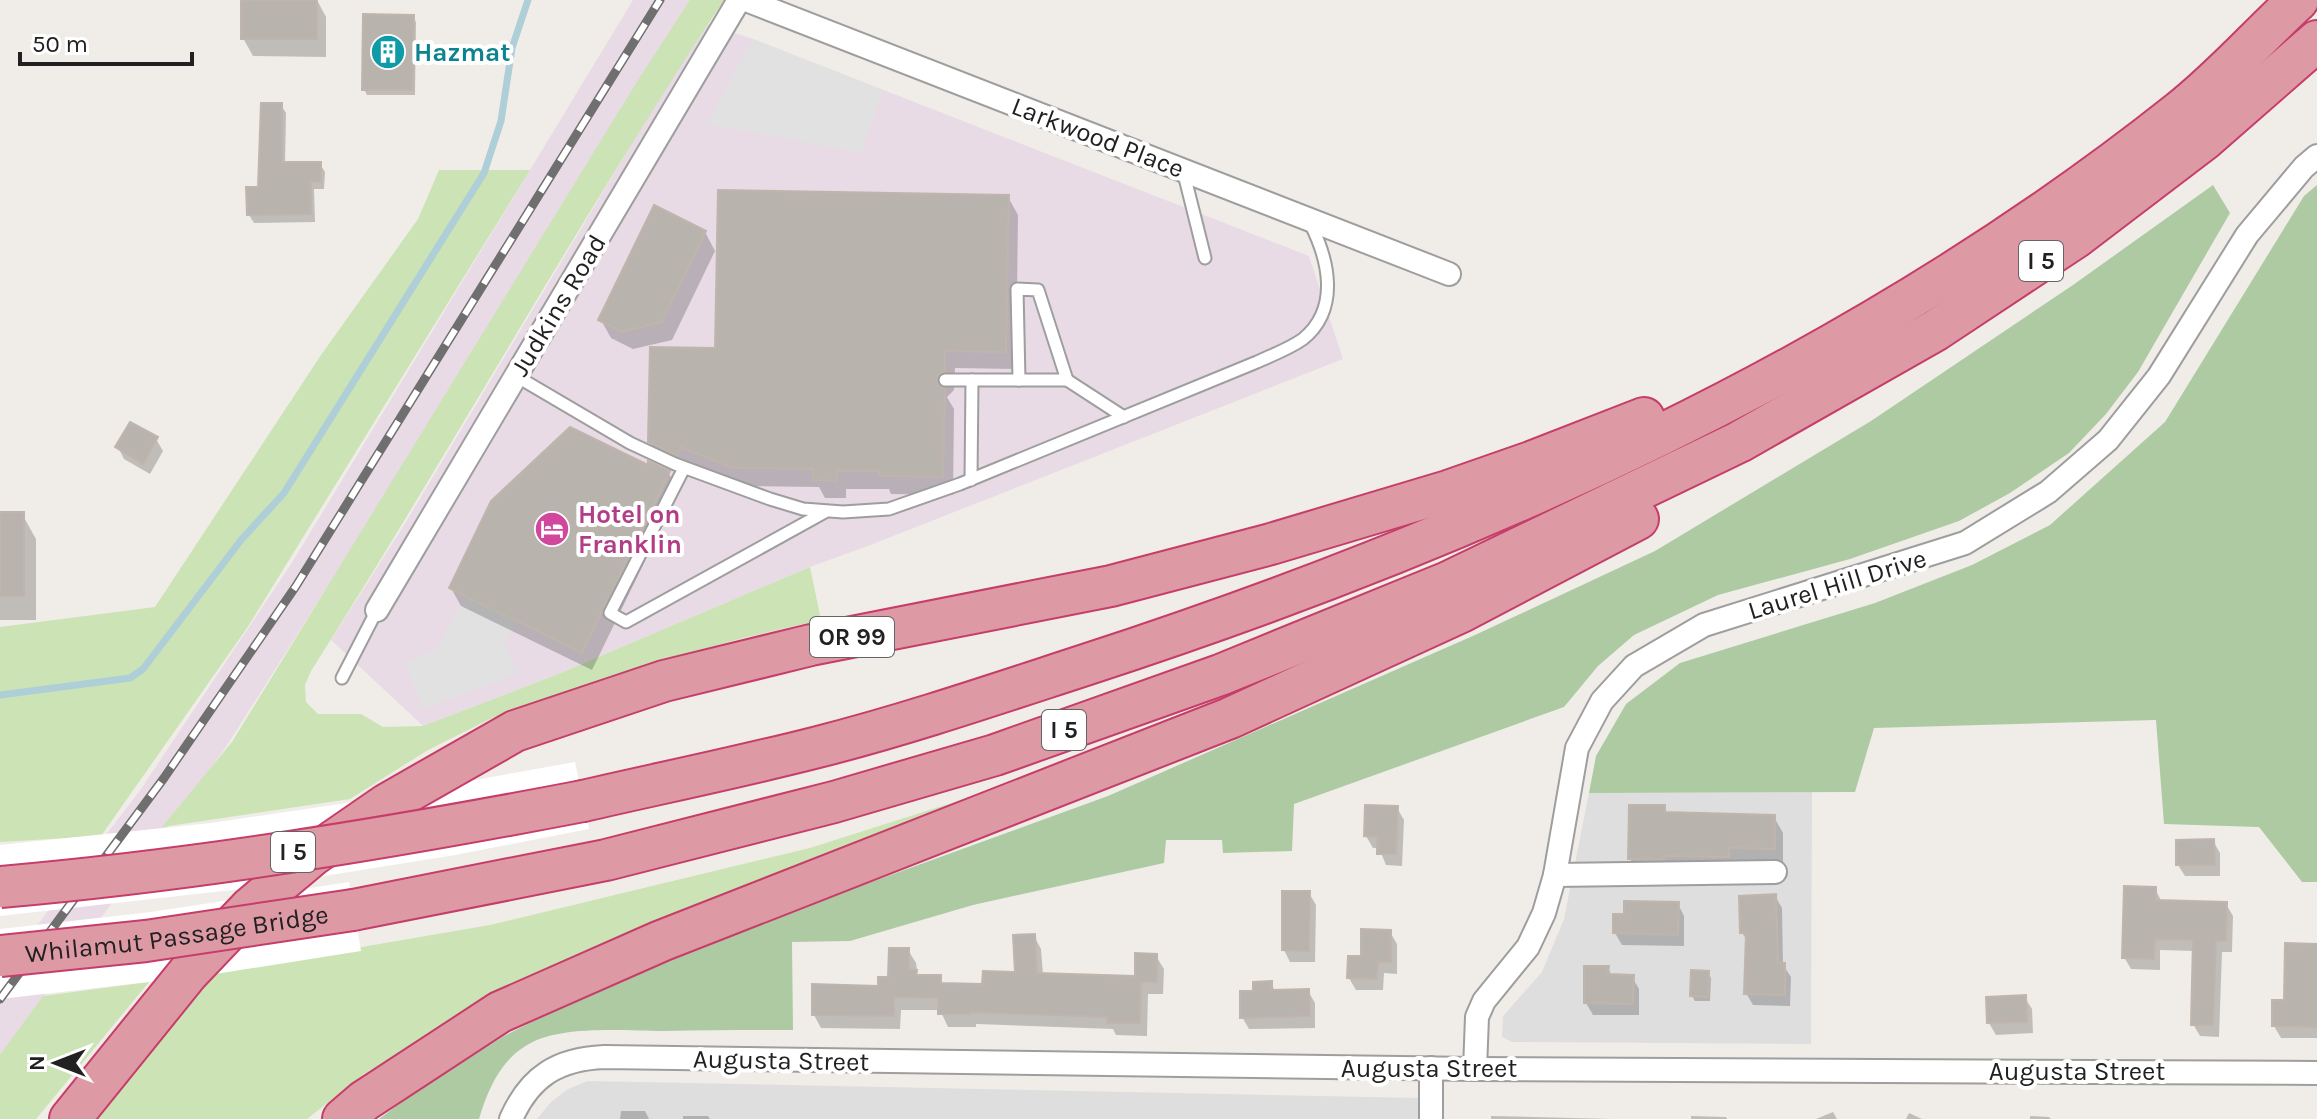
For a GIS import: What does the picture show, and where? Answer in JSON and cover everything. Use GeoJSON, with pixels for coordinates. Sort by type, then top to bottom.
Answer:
{"type":"FeatureCollection","features":[{"type":"Feature","properties":{"kind":"highway","name":"I 5"},"geometry":{"type":"LineString","coordinates":[[0,887],[238,860],[450,827],[583,801],[820,746],[980,699],[1204,626],[1427,540],[1600,466],[1763,381],[1917,294],[2056,204],[2182,109],[2298,0]]}},
{"type":"Feature","properties":{"kind":"highway","name":"I 5"},"geometry":{"type":"LineString","coordinates":[[1739,442],[1936,330],[2075,238],[2205,139],[2317,41]]}},
{"type":"Feature","properties":{"kind":"highway","name":"OR 99"},"geometry":{"type":"LineString","coordinates":[[70,1119],[188,973],[251,907],[313,855],[387,804],[515,731],[664,681],[811,645],[1111,586],[1325,529],[1531,462],[1662,411],[1763,381]]}},
{"type":"Feature","properties":{"kind":"highway","name":"Whilamut Passage Bridge"},"geometry":{"type":"LineString","coordinates":[[0,956],[146,941],[353,910],[606,860],[834,802],[995,755],[1220,675],[1448,582],[1739,442]]}},
{"type":"Feature","properties":{"kind":"highway"},"geometry":{"type":"LineString","coordinates":[[343,1119],[364,1101],[500,1012],[661,941],[1230,718],[1461,612],[1667,504],[1739,442]]}},
{"type":"Feature","properties":{"kind":"street","name":"Judkins Road"},"geometry":{"type":"LineString","coordinates":[[377,610],[739,0]]}},
{"type":"Feature","properties":{"kind":"street","name":"Larkwood Place"},"geometry":{"type":"LineString","coordinates":[[746,0],[1449,274]]}},
{"type":"Feature","properties":{"kind":"street","name":"Laurel Hill Drive"},"geometry":{"type":"LineString","coordinates":[[1475,1069],[1477,1017],[1484,1001],[1528,947],[1544,913],[1555,875],[1577,748],[1602,701],[1634,666],[1704,625],[1965,543],[2048,492],[2108,440],[2159,376],[2247,235],[2304,167],[2317,156]]}},
{"type":"Feature","properties":{"kind":"street"},"geometry":{"type":"LineString","coordinates":[[1555,875],[1775,872]]}},
{"type":"Feature","properties":{"kind":"street","name":"Augusta Street"},"geometry":{"type":"LineString","coordinates":[[511,1119],[525,1094],[545,1073],[569,1061],[604,1057],[1475,1069],[2317,1073]]}},
{"type":"Feature","properties":{"kind":"street"},"geometry":{"type":"LineString","coordinates":[[1431,1068],[1431,1119]]}},
{"type":"Feature","properties":{"kind":"lane"},"geometry":{"type":"LineString","coordinates":[[1183,170],[1205,258]]}},
{"type":"Feature","properties":{"kind":"lane"},"geometry":{"type":"LineString","coordinates":[[516,376],[630,443],[684,468],[770,499],[825,512],[889,509],[971,480],[1302,340],[1315,328],[1324,311],[1328,274],[1309,219]]}},
{"type":"Feature","properties":{"kind":"lane"},"geometry":{"type":"LineString","coordinates":[[1019,380],[1017,289],[1038,290],[1067,380]]}},
{"type":"Feature","properties":{"kind":"lane"},"geometry":{"type":"LineString","coordinates":[[945,380],[1067,380],[1124,417]]}},
{"type":"Feature","properties":{"kind":"lane"},"geometry":{"type":"LineString","coordinates":[[971,480],[972,380]]}},
{"type":"Feature","properties":{"kind":"lane"},"geometry":{"type":"LineString","coordinates":[[684,468],[610,613],[626,622],[825,512]]}},
{"type":"Feature","properties":{"kind":"lane"},"geometry":{"type":"LineString","coordinates":[[342,678],[377,610]]}},
{"type":"Feature","properties":{"kind":"shaded area"},"geometry":{"type":"Polygon","coordinates":[[[633,0],[691,0],[433,420],[224,750],[0,1056],[0,974],[141,789],[293,561],[633,0]]]}},
{"type":"Feature","properties":{"kind":"shaded area"},"geometry":{"type":"Polygon","coordinates":[[[708,24],[1309,256],[1343,359],[810,567],[556,675],[423,726],[331,640],[406,522],[656,103],[708,24]]]}},
{"type":"Feature","properties":{"kind":"shaded area"},"geometry":{"type":"Polygon","coordinates":[[[753,39],[883,90],[861,153],[707,124],[753,39]]]}},
{"type":"Feature","properties":{"kind":"shaded area"},"geometry":{"type":"Polygon","coordinates":[[[465,596],[517,621],[505,643],[517,674],[423,709],[405,662],[435,651],[465,596]]]}},
{"type":"Feature","properties":{"kind":"shaded area"},"geometry":{"type":"Polygon","coordinates":[[[1812,792],[1811,1044],[1512,1042],[1502,1037],[1503,1016],[1542,972],[1564,919],[1589,793],[1812,792]]]}},
{"type":"Feature","properties":{"kind":"shaded area"},"geometry":{"type":"Polygon","coordinates":[[[588,1081],[1420,1098],[1419,1119],[537,1119],[551,1102],[568,1089],[588,1081]]]}},
{"type":"Feature","properties":{"kind":"green space"},"geometry":{"type":"Polygon","coordinates":[[[690,0],[724,0],[618,166],[311,671],[305,685],[306,702],[318,714],[361,714],[383,727],[423,726],[556,675],[810,567],[821,620],[743,638],[613,675],[490,719],[428,750],[350,799],[162,827],[232,742],[690,0]]]}},
{"type":"Feature","properties":{"kind":"green space"},"geometry":{"type":"Polygon","coordinates":[[[439,170],[530,170],[247,628],[101,836],[0,842],[0,627],[155,607],[321,355],[418,219],[439,170]]]}},
{"type":"Feature","properties":{"kind":"green space"},"geometry":{"type":"Polygon","coordinates":[[[2213,185],[2230,213],[2138,372],[2106,414],[2069,453],[2010,493],[1959,521],[1850,559],[1718,595],[1634,635],[1598,666],[1564,707],[1294,804],[1292,851],[1223,853],[1222,840],[1166,840],[1164,863],[973,905],[850,941],[792,942],[793,1030],[591,1030],[554,1035],[524,1047],[508,1061],[490,1089],[479,1119],[379,1119],[504,1036],[587,994],[778,916],[1108,796],[1475,635],[1655,551],[1871,421],[2073,285],[2213,185]]]}},
{"type":"Feature","properties":{"kind":"green space"},"geometry":{"type":"Polygon","coordinates":[[[2317,185],[2317,882],[2302,882],[2259,827],[2164,824],[2156,720],[1874,728],[1855,792],[1589,793],[1596,756],[1626,704],[1680,663],[1875,603],[1972,565],[2050,525],[2165,422],[2304,196],[2317,185]]]}},
{"type":"Feature","properties":{"kind":"green space"},"geometry":{"type":"Polygon","coordinates":[[[1055,770],[474,1008],[364,1074],[307,1119],[93,1119],[205,974],[490,925],[810,848],[1055,770]]]}},
{"type":"Feature","properties":{"kind":"green space"},"geometry":{"type":"Polygon","coordinates":[[[149,982],[36,1119],[0,1119],[0,1055],[43,996],[149,982]]]}},
{"type":"Feature","properties":{"kind":"pier"},"geometry":{"type":"Polygon","coordinates":[[[575,762],[589,829],[455,855],[250,888],[0,916],[0,845],[211,823],[353,802],[575,762]]]}},
{"type":"Feature","properties":{"kind":"pier"},"geometry":{"type":"Polygon","coordinates":[[[349,882],[361,951],[209,975],[0,999],[0,929],[151,912],[349,882]]]}},
{"type":"Feature","properties":{"kind":"building"},"geometry":{"type":"Polygon","coordinates":[[[241,0],[317,0],[317,39],[241,39],[241,0]]]}},
{"type":"Feature","properties":{"kind":"building","name":"Hazmat"},"geometry":{"type":"Polygon","coordinates":[[[363,14],[414,15],[413,90],[362,90],[363,14]]]}},
{"type":"Feature","properties":{"kind":"building"},"geometry":{"type":"Polygon","coordinates":[[[261,103],[282,103],[282,162],[321,162],[321,182],[311,182],[311,214],[247,215],[246,187],[258,187],[261,103]]]}},
{"type":"Feature","properties":{"kind":"building"},"geometry":{"type":"Polygon","coordinates":[[[718,190],[1009,195],[1006,352],[945,351],[945,372],[940,373],[937,379],[938,385],[945,388],[943,477],[879,476],[879,471],[837,471],[837,481],[813,480],[813,469],[732,468],[681,447],[677,456],[648,442],[650,347],[715,348],[718,190]]]}},
{"type":"Feature","properties":{"kind":"building"},"geometry":{"type":"Polygon","coordinates":[[[654,205],[706,231],[662,322],[622,332],[598,320],[654,205]]]}},
{"type":"Feature","properties":{"kind":"building"},"geometry":{"type":"Polygon","coordinates":[[[130,422],[158,437],[143,464],[115,447],[130,422]]]}},
{"type":"Feature","properties":{"kind":"building"},"geometry":{"type":"Polygon","coordinates":[[[570,427],[648,465],[648,461],[670,471],[582,653],[449,588],[491,501],[570,427]]]}},
{"type":"Feature","properties":{"kind":"building"},"geometry":{"type":"Polygon","coordinates":[[[0,512],[24,512],[24,596],[0,596],[0,512]]]}},
{"type":"Feature","properties":{"kind":"building"},"geometry":{"type":"Polygon","coordinates":[[[1365,805],[1398,806],[1396,854],[1377,854],[1377,837],[1364,836],[1365,805]]]}},
{"type":"Feature","properties":{"kind":"building"},"geometry":{"type":"Polygon","coordinates":[[[1629,805],[1665,805],[1665,812],[1775,815],[1775,849],[1729,848],[1729,857],[1628,859],[1629,805]]]}},
{"type":"Feature","properties":{"kind":"building"},"geometry":{"type":"Polygon","coordinates":[[[2214,839],[2215,865],[2176,865],[2176,840],[2214,839]]]}},
{"type":"Feature","properties":{"kind":"building"},"geometry":{"type":"Polygon","coordinates":[[[2124,886],[2156,887],[2156,900],[2227,902],[2226,941],[2216,941],[2213,1025],[2191,1025],[2193,940],[2155,939],[2154,959],[2122,958],[2124,886]]]}},
{"type":"Feature","properties":{"kind":"building"},"geometry":{"type":"Polygon","coordinates":[[[1282,891],[1310,891],[1309,951],[1282,950],[1282,891]]]}},
{"type":"Feature","properties":{"kind":"building"},"geometry":{"type":"Polygon","coordinates":[[[1776,894],[1778,963],[1785,963],[1785,995],[1744,994],[1746,933],[1740,933],[1739,896],[1776,894]]]}},
{"type":"Feature","properties":{"kind":"building"},"geometry":{"type":"Polygon","coordinates":[[[1624,901],[1679,902],[1678,935],[1613,933],[1613,914],[1624,914],[1624,901]]]}},
{"type":"Feature","properties":{"kind":"building"},"geometry":{"type":"Polygon","coordinates":[[[1361,929],[1391,930],[1391,962],[1378,962],[1377,979],[1347,978],[1348,956],[1361,956],[1361,929]]]}},
{"type":"Feature","properties":{"kind":"building"},"geometry":{"type":"Polygon","coordinates":[[[1035,934],[1037,973],[1135,976],[1135,953],[1157,954],[1157,982],[1141,982],[1140,1023],[1107,1023],[1107,1017],[970,1012],[938,1014],[938,998],[894,997],[894,1016],[812,1015],[812,984],[878,986],[878,977],[888,977],[889,948],[909,948],[909,970],[917,970],[916,975],[941,975],[941,983],[982,984],[983,971],[1015,972],[1013,935],[1035,934]]]}},
{"type":"Feature","properties":{"kind":"building"},"geometry":{"type":"Polygon","coordinates":[[[2285,943],[2317,944],[2317,1027],[2272,1026],[2272,1000],[2284,1000],[2285,943]]]}},
{"type":"Feature","properties":{"kind":"building"},"geometry":{"type":"Polygon","coordinates":[[[1584,966],[1609,966],[1608,974],[1634,975],[1633,1004],[1584,1003],[1584,966]]]}},
{"type":"Feature","properties":{"kind":"building"},"geometry":{"type":"Polygon","coordinates":[[[1691,970],[1709,971],[1708,997],[1690,996],[1691,970]]]}},
{"type":"Feature","properties":{"kind":"building"},"geometry":{"type":"Polygon","coordinates":[[[1272,981],[1272,990],[1309,989],[1310,1016],[1240,1018],[1240,991],[1253,991],[1253,982],[1272,981]]]}},
{"type":"Feature","properties":{"kind":"building"},"geometry":{"type":"Polygon","coordinates":[[[2026,995],[2027,1022],[1987,1023],[1986,997],[2026,995]]]}},
{"type":"Feature","properties":{"kind":"waterway"},"geometry":{"type":"LineString","coordinates":[[0,695],[130,678],[143,669],[241,540],[284,493],[484,173],[501,121],[512,48],[528,0]]}},
{"type":"Feature","properties":{"kind":"railway"},"geometry":{"type":"LineString","coordinates":[[0,999],[164,778],[296,586],[660,0]]}},
{"type":"Feature","properties":{"kind":"place","name":"Hazmat"},"geometry":{"type":"Point","coordinates":[388,52]}},
{"type":"Feature","properties":{"kind":"place","name":"Hotel on Franklin"},"geometry":{"type":"Point","coordinates":[552,529]}}]}
